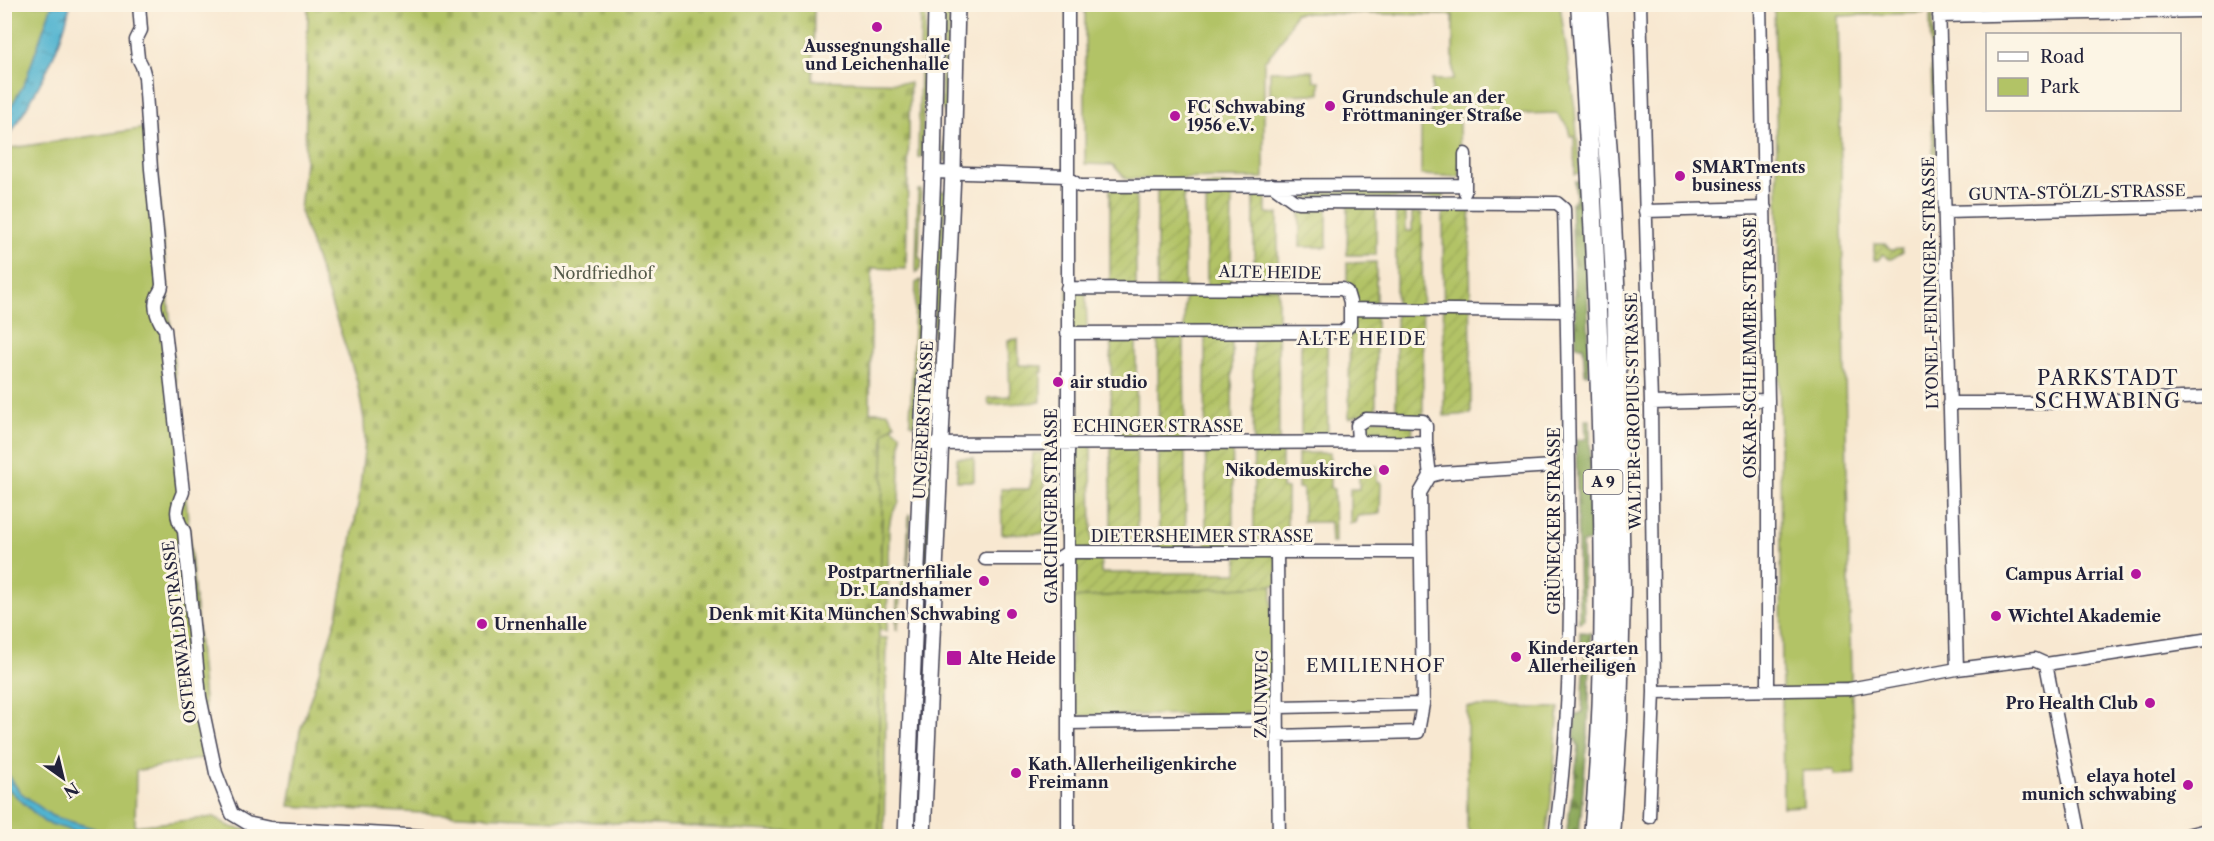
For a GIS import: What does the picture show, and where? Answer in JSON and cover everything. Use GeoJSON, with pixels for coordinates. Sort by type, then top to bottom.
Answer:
{"type":"FeatureCollection","features":[{"type":"Feature","properties":{"kind":"highway"},"geometry":{"type":"LineString","coordinates":[[1567,4],[1574,41],[1592,57]]}},
{"type":"Feature","properties":{"kind":"highway","name":"A 9"},"geometry":{"type":"LineString","coordinates":[[1580,4],[1592,57],[1616,303],[1621,591],[1618,721],[1610,837]]}},
{"type":"Feature","properties":{"kind":"highway"},"geometry":{"type":"LineString","coordinates":[[1592,57],[1597,4]]}},
{"type":"Feature","properties":{"kind":"highway","name":"A 9"},"geometry":{"type":"LineString","coordinates":[[1593,837],[1603,655],[1603,495],[1592,57],[1610,22],[1609,4]]}},
{"type":"Feature","properties":{"kind":"main road","name":"UNGERERSTRASSE"},"geometry":{"type":"LineString","coordinates":[[906,837],[933,172],[936,4]]}},
{"type":"Feature","properties":{"kind":"main road","name":"UNGERERSTRASSE"},"geometry":{"type":"LineString","coordinates":[[923,837],[953,172],[957,4]]}},
{"type":"Feature","properties":{"kind":"street","name":"OSTERWALDSTRASSE"},"geometry":{"type":"LineString","coordinates":[[139,4],[141,30],[136,40],[138,58],[145,77],[162,284],[162,292],[156,298],[156,309],[160,324],[165,329],[183,492],[176,509],[178,522],[184,531],[200,697],[216,773],[232,814],[247,824],[338,834]]}},
{"type":"Feature","properties":{"kind":"street","name":"GARCHINGER STRASSE"},"geometry":{"type":"LineString","coordinates":[[1068,4],[1066,333],[1068,837]]}},
{"type":"Feature","properties":{"kind":"street","name":"WALTER-GROPIUS-STRASSE"},"geometry":{"type":"LineString","coordinates":[[1640,4],[1650,403],[1654,692],[1649,817]]}},
{"type":"Feature","properties":{"kind":"street","name":"OSKAR-SCHLEMMER-STRASSE"},"geometry":{"type":"LineString","coordinates":[[1760,4],[1766,208],[1768,690]]}},
{"type":"Feature","properties":{"kind":"street"},"geometry":{"type":"LineString","coordinates":[[1939,10],[2199,11]]}},
{"type":"Feature","properties":{"kind":"street","name":"LYONEL-FEININGER-STRASSE"},"geometry":{"type":"LineString","coordinates":[[1939,10],[1957,669]]}},
{"type":"Feature","properties":{"kind":"street"},"geometry":{"type":"LineString","coordinates":[[1272,185],[1294,201],[1300,202],[1465,202],[1465,154]]}},
{"type":"Feature","properties":{"kind":"street"},"geometry":{"type":"LineString","coordinates":[[933,172],[1067,176],[1079,186],[1465,185]]}},
{"type":"Feature","properties":{"kind":"street","name":"GRÜNECKER STRASSE"},"geometry":{"type":"LineString","coordinates":[[1465,202],[1557,203],[1562,206],[1567,310],[1570,664],[1569,704],[1556,837]]}},
{"type":"Feature","properties":{"kind":"street","name":"GUNTA-STÖLZL-STRASSE"},"geometry":{"type":"LineString","coordinates":[[1945,212],[2210,206]]}},
{"type":"Feature","properties":{"kind":"street"},"geometry":{"type":"LineString","coordinates":[[1645,212],[1766,208]]}},
{"type":"Feature","properties":{"kind":"street","name":"ALTE HEIDE"},"geometry":{"type":"LineString","coordinates":[[1067,288],[1341,289],[1347,292],[1350,309]]}},
{"type":"Feature","properties":{"kind":"street"},"geometry":{"type":"LineString","coordinates":[[1066,333],[1342,332],[1350,325],[1350,309],[1567,310]]}},
{"type":"Feature","properties":{"kind":"street"},"geometry":{"type":"LineString","coordinates":[[1949,403],[2039,403],[2210,397]]}},
{"type":"Feature","properties":{"kind":"street"},"geometry":{"type":"LineString","coordinates":[[1650,403],[1768,400]]}},
{"type":"Feature","properties":{"kind":"street"},"geometry":{"type":"LineString","coordinates":[[1277,735],[1418,732],[1423,704],[1420,493],[1430,476],[1426,426],[1423,421],[1366,419],[1357,425],[1358,442]]}},
{"type":"Feature","properties":{"kind":"street","name":"ECHINGER STRASSE"},"geometry":{"type":"LineString","coordinates":[[922,444],[1426,442]]}},
{"type":"Feature","properties":{"kind":"street"},"geometry":{"type":"LineString","coordinates":[[1430,476],[1441,473],[1569,465]]}},
{"type":"Feature","properties":{"kind":"street","name":"DIETERSHEIMER STRASSE"},"geometry":{"type":"LineString","coordinates":[[986,558],[1057,559],[1068,552],[1420,552]]}},
{"type":"Feature","properties":{"kind":"street","name":"ZAUNWEG"},"geometry":{"type":"LineString","coordinates":[[1277,552],[1279,837]]}},
{"type":"Feature","properties":{"kind":"street"},"geometry":{"type":"LineString","coordinates":[[1654,692],[1849,689],[1957,669],[2035,659],[2046,664],[2210,639]]}},
{"type":"Feature","properties":{"kind":"street"},"geometry":{"type":"LineString","coordinates":[[2046,664],[2080,837]]}},
{"type":"Feature","properties":{"kind":"street"},"geometry":{"type":"LineString","coordinates":[[1279,707],[1423,704]]}},
{"type":"Feature","properties":{"kind":"street"},"geometry":{"type":"LineString","coordinates":[[1068,723],[1277,720]]}},
{"type":"Feature","properties":{"kind":"street"},"geometry":{"type":"LineString","coordinates":[[2183,837],[2210,829]]}},
{"type":"Feature","properties":{"kind":"street"},"geometry":{"type":"LineString","coordinates":[[338,834],[427,837]]}},
{"type":"Feature","properties":{"kind":"green space"},"geometry":{"type":"Polygon","coordinates":[[[5,5],[70,5],[52,59],[5,143],[5,5]]]}},
{"type":"Feature","properties":{"kind":"green space","name":"Nordfriedhof"},"geometry":{"type":"Polygon","coordinates":[[[308,5],[814,5],[813,80],[910,83],[906,269],[872,268],[870,412],[888,412],[895,424],[884,433],[879,634],[879,834],[846,835],[289,806],[300,731],[337,616],[358,504],[365,443],[364,420],[357,381],[300,211],[305,161],[308,5]]]}},
{"type":"Feature","properties":{"kind":"green space"},"geometry":{"type":"Polygon","coordinates":[[[921,5],[926,5],[925,55],[920,54],[921,5]]]}},
{"type":"Feature","properties":{"kind":"green space"},"geometry":{"type":"Polygon","coordinates":[[[943,5],[950,5],[946,162],[944,161],[945,113],[941,105],[943,5]]]}},
{"type":"Feature","properties":{"kind":"green space","name":"FC Schwabing 1956 e.V."},"geometry":{"type":"Polygon","coordinates":[[[1085,5],[1560,5],[1575,109],[1580,173],[1575,174],[1574,136],[1570,136],[1568,127],[1556,113],[1459,116],[1460,177],[1421,175],[1421,122],[1431,121],[1432,80],[1453,80],[1453,15],[1295,13],[1282,39],[1264,61],[1264,178],[1126,179],[1113,165],[1085,164],[1085,5]]]}},
{"type":"Feature","properties":{"kind":"green space"},"geometry":{"type":"Polygon","coordinates":[[[1774,5],[1925,5],[1925,13],[1838,16],[1851,677],[1855,774],[1834,775],[1834,770],[1802,771],[1803,806],[1783,807],[1778,209],[1774,5]]]}},
{"type":"Feature","properties":{"kind":"green space"},"geometry":{"type":"Polygon","coordinates":[[[1930,15],[1933,15],[1935,95],[1932,95],[1930,15]]]}},
{"type":"Feature","properties":{"kind":"green space"},"geometry":{"type":"Polygon","coordinates":[[[920,64],[925,64],[922,157],[918,157],[920,64]]]}},
{"type":"Feature","properties":{"kind":"green space"},"geometry":{"type":"Polygon","coordinates":[[[1270,71],[1313,71],[1314,81],[1320,81],[1320,94],[1270,95],[1270,71]]]}},
{"type":"Feature","properties":{"kind":"green space"},"geometry":{"type":"Polygon","coordinates":[[[1932,112],[1935,112],[1937,197],[1934,197],[1932,112]]]}},
{"type":"Feature","properties":{"kind":"green space"},"geometry":{"type":"Polygon","coordinates":[[[153,127],[209,757],[136,771],[135,826],[214,817],[231,827],[251,831],[252,836],[5,836],[5,149],[153,127]]]}},
{"type":"Feature","properties":{"kind":"green space"},"geometry":{"type":"Polygon","coordinates":[[[1575,181],[1581,181],[1588,304],[1589,374],[1585,374],[1583,346],[1576,346],[1571,203],[1576,199],[1575,181]]]}},
{"type":"Feature","properties":{"kind":"green space"},"geometry":{"type":"Polygon","coordinates":[[[1206,185],[1232,185],[1231,288],[1207,288],[1206,185]]]}},
{"type":"Feature","properties":{"kind":"green space"},"geometry":{"type":"Polygon","coordinates":[[[1110,186],[1136,186],[1136,288],[1110,288],[1110,186]]]}},
{"type":"Feature","properties":{"kind":"green space"},"geometry":{"type":"Polygon","coordinates":[[[1157,186],[1184,186],[1185,288],[1157,288],[1157,186]]]}},
{"type":"Feature","properties":{"kind":"green space"},"geometry":{"type":"Polygon","coordinates":[[[918,190],[921,190],[919,257],[922,261],[920,269],[916,272],[918,190]]]}},
{"type":"Feature","properties":{"kind":"green space"},"geometry":{"type":"Polygon","coordinates":[[[1432,190],[1444,194],[1444,198],[1298,199],[1298,191],[1432,190]]]}},
{"type":"Feature","properties":{"kind":"green space"},"geometry":{"type":"Polygon","coordinates":[[[938,191],[946,191],[934,432],[935,385],[932,376],[938,191]]]}},
{"type":"Feature","properties":{"kind":"green space"},"geometry":{"type":"Polygon","coordinates":[[[1254,193],[1266,193],[1266,213],[1278,214],[1278,288],[1254,288],[1254,193]]]}},
{"type":"Feature","properties":{"kind":"green space"},"geometry":{"type":"Polygon","coordinates":[[[1300,202],[1327,202],[1327,247],[1300,247],[1300,202]]]}},
{"type":"Feature","properties":{"kind":"green space"},"geometry":{"type":"Polygon","coordinates":[[[1348,202],[1376,202],[1376,255],[1347,255],[1348,202]]]}},
{"type":"Feature","properties":{"kind":"green space"},"geometry":{"type":"Polygon","coordinates":[[[1443,202],[1470,202],[1471,414],[1444,416],[1443,202]]]}},
{"type":"Feature","properties":{"kind":"green space"},"geometry":{"type":"Polygon","coordinates":[[[1396,213],[1406,213],[1406,231],[1412,231],[1412,213],[1422,213],[1423,421],[1396,420],[1396,213]]]}},
{"type":"Feature","properties":{"kind":"green space"},"geometry":{"type":"Polygon","coordinates":[[[1874,244],[1885,244],[1890,250],[1902,249],[1903,252],[1891,259],[1883,254],[1878,260],[1874,260],[1874,244]]]}},
{"type":"Feature","properties":{"kind":"green space"},"geometry":{"type":"Polygon","coordinates":[[[1376,262],[1376,410],[1349,418],[1350,302],[1347,292],[1347,263],[1376,262]]]}},
{"type":"Feature","properties":{"kind":"green space"},"geometry":{"type":"Polygon","coordinates":[[[921,280],[915,426],[910,423],[916,283],[921,280]]]}},
{"type":"Feature","properties":{"kind":"green space"},"geometry":{"type":"Polygon","coordinates":[[[1067,288],[1086,288],[1087,333],[1067,333],[1067,288]]]}},
{"type":"Feature","properties":{"kind":"green space"},"geometry":{"type":"Polygon","coordinates":[[[1185,288],[1278,288],[1278,333],[1184,333],[1185,288]]]}},
{"type":"Feature","properties":{"kind":"green space"},"geometry":{"type":"Polygon","coordinates":[[[1327,332],[1328,442],[1301,442],[1301,333],[1327,332]]]}},
{"type":"Feature","properties":{"kind":"green space"},"geometry":{"type":"Polygon","coordinates":[[[1111,333],[1136,333],[1137,552],[1111,552],[1111,333]]]}},
{"type":"Feature","properties":{"kind":"green space"},"geometry":{"type":"Polygon","coordinates":[[[1158,333],[1184,333],[1186,552],[1159,552],[1158,333]]]}},
{"type":"Feature","properties":{"kind":"green space"},"geometry":{"type":"Polygon","coordinates":[[[1205,333],[1232,333],[1233,552],[1206,552],[1205,333]]]}},
{"type":"Feature","properties":{"kind":"green space"},"geometry":{"type":"Polygon","coordinates":[[[1253,333],[1278,333],[1279,442],[1282,442],[1282,488],[1287,489],[1287,552],[1277,552],[1277,585],[1071,598],[1068,443],[1091,444],[1092,552],[1101,552],[1101,573],[1237,573],[1238,555],[1254,552],[1253,333]]]}},
{"type":"Feature","properties":{"kind":"green space"},"geometry":{"type":"Polygon","coordinates":[[[1018,339],[1019,365],[1043,366],[1041,402],[989,405],[988,398],[1010,396],[1008,340],[1018,339]]]}},
{"type":"Feature","properties":{"kind":"green space"},"geometry":{"type":"Polygon","coordinates":[[[1366,419],[1413,420],[1412,442],[1358,442],[1366,419]]]}},
{"type":"Feature","properties":{"kind":"green space"},"geometry":{"type":"Polygon","coordinates":[[[1585,420],[1590,420],[1591,541],[1582,543],[1584,620],[1579,623],[1576,440],[1586,439],[1585,420]]]}},
{"type":"Feature","properties":{"kind":"green space"},"geometry":{"type":"Polygon","coordinates":[[[892,427],[901,434],[899,502],[891,516],[889,527],[887,631],[879,630],[884,433],[892,427]]]}},
{"type":"Feature","properties":{"kind":"green space"},"geometry":{"type":"Polygon","coordinates":[[[930,449],[934,451],[918,836],[915,836],[919,753],[915,741],[927,451],[930,449]]]}},
{"type":"Feature","properties":{"kind":"green space"},"geometry":{"type":"Polygon","coordinates":[[[1033,453],[1045,453],[1045,534],[1002,534],[1001,489],[1029,489],[1033,453]]]}},
{"type":"Feature","properties":{"kind":"green space"},"geometry":{"type":"Polygon","coordinates":[[[1298,453],[1330,453],[1330,488],[1334,489],[1335,543],[1331,543],[1330,522],[1303,522],[1303,489],[1298,488],[1298,453]]]}},
{"type":"Feature","properties":{"kind":"green space"},"geometry":{"type":"Polygon","coordinates":[[[957,458],[974,458],[974,481],[957,481],[957,458]]]}},
{"type":"Feature","properties":{"kind":"green space"},"geometry":{"type":"Polygon","coordinates":[[[1359,466],[1377,466],[1377,481],[1381,482],[1380,514],[1357,516],[1355,523],[1350,523],[1350,489],[1359,489],[1359,466]]]}},
{"type":"Feature","properties":{"kind":"green space"},"geometry":{"type":"Polygon","coordinates":[[[909,514],[911,515],[907,588],[900,596],[898,630],[896,630],[897,598],[907,569],[909,514]]]}},
{"type":"Feature","properties":{"kind":"green space"},"geometry":{"type":"Polygon","coordinates":[[[1272,585],[1272,713],[1070,716],[1071,598],[1272,585]]]}},
{"type":"Feature","properties":{"kind":"green space"},"geometry":{"type":"Polygon","coordinates":[[[1580,632],[1591,633],[1588,732],[1579,836],[1566,836],[1579,747],[1574,738],[1576,715],[1582,712],[1585,652],[1580,649],[1580,632]]]}},
{"type":"Feature","properties":{"kind":"green space"},"geometry":{"type":"Polygon","coordinates":[[[879,638],[887,638],[884,836],[849,836],[879,834],[879,638]]]}},
{"type":"Feature","properties":{"kind":"green space"},"geometry":{"type":"Polygon","coordinates":[[[1467,707],[1559,708],[1546,836],[1474,836],[1467,828],[1467,707]]]}},
{"type":"Feature","properties":{"kind":"water"},"geometry":{"type":"Polygon","coordinates":[[[52,5],[70,5],[59,42],[44,77],[5,143],[5,117],[25,82],[52,5]]]}},
{"type":"Feature","properties":{"kind":"water"},"geometry":{"type":"Polygon","coordinates":[[[5,770],[20,792],[52,816],[120,836],[89,836],[44,822],[5,786],[5,770]]]}},
{"type":"Feature","properties":{"kind":"place","name":"Aussegnungshalle und Leichenhalle"},"geometry":{"type":"Point","coordinates":[877,27]}},
{"type":"Feature","properties":{"kind":"place","name":"Grundschule an der Fröttmaninger Straße"},"geometry":{"type":"Point","coordinates":[1330,106]}},
{"type":"Feature","properties":{"kind":"place","name":"FC Schwabing 1956 e.V."},"geometry":{"type":"Point","coordinates":[1175,116]}},
{"type":"Feature","properties":{"kind":"place","name":"SMARTments business"},"geometry":{"type":"Point","coordinates":[1680,176]}},
{"type":"Feature","properties":{"kind":"place","name":"air studio"},"geometry":{"type":"Point","coordinates":[1058,382]}},
{"type":"Feature","properties":{"kind":"place","name":"Nikodemuskirche"},"geometry":{"type":"Point","coordinates":[1384,470]}},
{"type":"Feature","properties":{"kind":"place","name":"Campus Arrial"},"geometry":{"type":"Point","coordinates":[2136,574]}},
{"type":"Feature","properties":{"kind":"place","name":"Postpartnerfiliale Dr. Landshamer"},"geometry":{"type":"Point","coordinates":[984,581]}},
{"type":"Feature","properties":{"kind":"place","name":"Denk mit Kita München Schwabing"},"geometry":{"type":"Point","coordinates":[1012,614]}},
{"type":"Feature","properties":{"kind":"place","name":"Wichtel Akademie"},"geometry":{"type":"Point","coordinates":[1996,616]}},
{"type":"Feature","properties":{"kind":"place","name":"Urnenhalle"},"geometry":{"type":"Point","coordinates":[482,624]}},
{"type":"Feature","properties":{"kind":"place","name":"Kindergarten Allerheiligen"},"geometry":{"type":"Point","coordinates":[1516,657]}},
{"type":"Feature","properties":{"kind":"place","name":"Alte Heide"},"geometry":{"type":"Point","coordinates":[954,658]}},
{"type":"Feature","properties":{"kind":"place","name":"Pro Health Club"},"geometry":{"type":"Point","coordinates":[2150,703]}},
{"type":"Feature","properties":{"kind":"place","name":"Kath. Allerheiligenkirche Freimann"},"geometry":{"type":"Point","coordinates":[1016,773]}},
{"type":"Feature","properties":{"kind":"place","name":"elaya hotel munich schwabing"},"geometry":{"type":"Point","coordinates":[2188,785]}},
{"type":"Feature","properties":{"kind":"district","name":"ALTE HEIDE"},"geometry":{"type":"Point","coordinates":[1362,339]}},
{"type":"Feature","properties":{"kind":"district","name":"PARKSTADT SCHWABING"},"geometry":{"type":"Point","coordinates":[2108,390]}},
{"type":"Feature","properties":{"kind":"district","name":"EMILIENHOF"},"geometry":{"type":"Point","coordinates":[1376,666]}}]}
